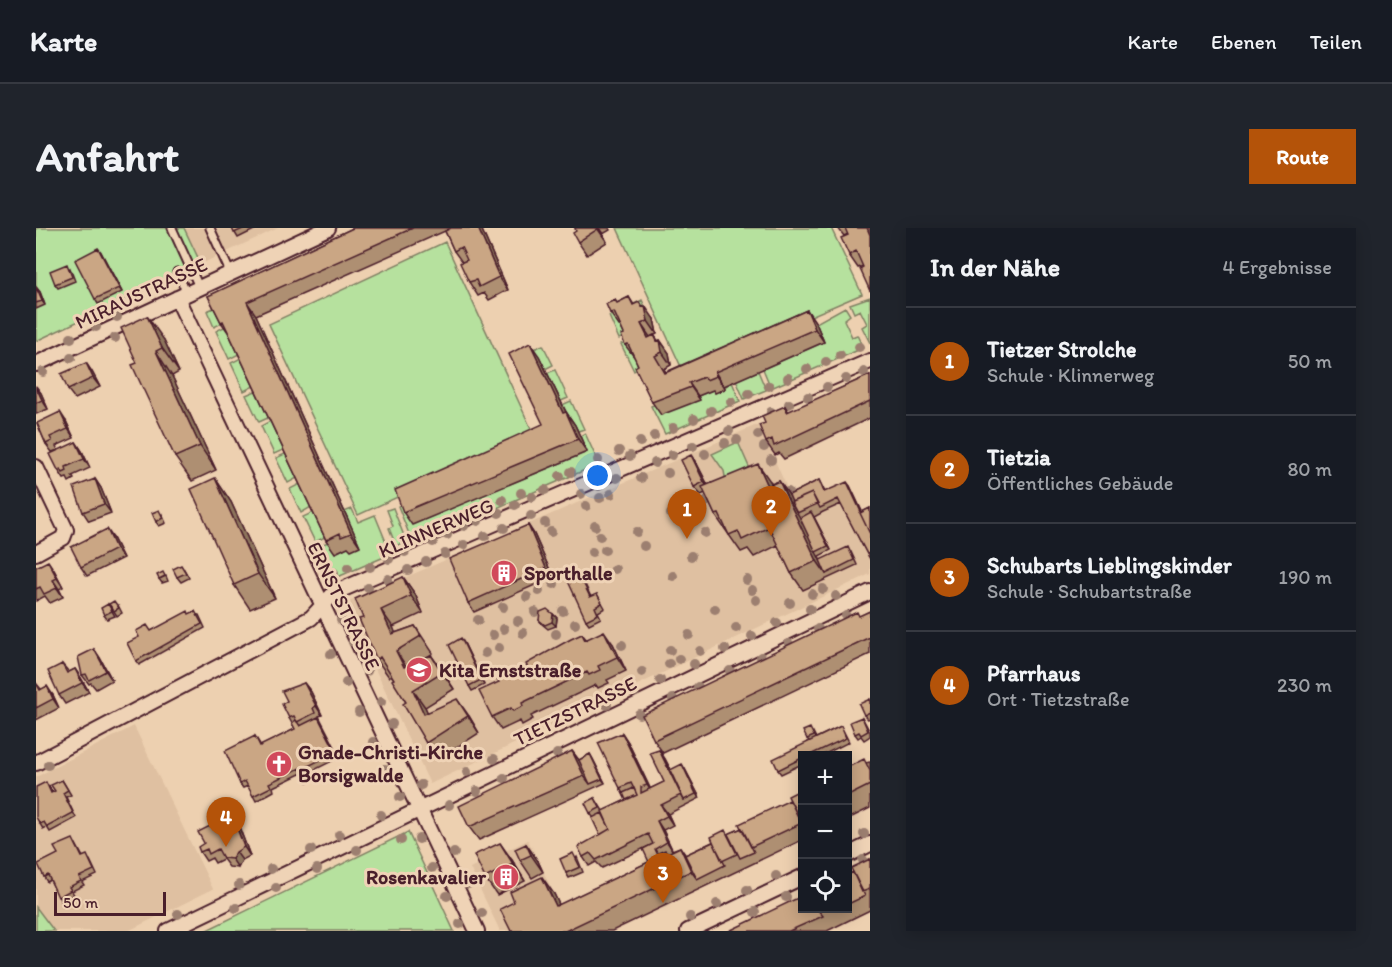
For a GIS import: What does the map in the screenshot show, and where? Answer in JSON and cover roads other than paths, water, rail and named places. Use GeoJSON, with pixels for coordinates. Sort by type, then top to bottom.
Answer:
{"type":"FeatureCollection","features":[{"type":"Feature","properties":{"kind":"street","name":"MIRAUSTRASSE"},"geometry":{"type":"LineString","coordinates":[[36,364],[328,228]]}},
{"type":"Feature","properties":{"kind":"street","name":"ERNSTSTRASSE"},"geometry":{"type":"LineString","coordinates":[[188,293],[322,606],[477,931]]}},
{"type":"Feature","properties":{"kind":"street","name":"KLINNERWEG"},"geometry":{"type":"LineString","coordinates":[[36,763],[311,618],[334,593],[870,361]]}},
{"type":"Feature","properties":{"kind":"street"},"geometry":{"type":"LineString","coordinates":[[36,467],[66,530],[63,538],[36,553]]}},
{"type":"Feature","properties":{"kind":"street","name":"TIETZSTRASSE"},"geometry":{"type":"LineString","coordinates":[[168,931],[419,807],[870,592]]}},
{"type":"Feature","properties":{"kind":"street"},"geometry":{"type":"LineString","coordinates":[[852,853],[870,844]]}},
{"type":"Feature","properties":{"kind":"street"},"geometry":{"type":"LineString","coordinates":[[688,931],[798,878]]}},
{"type":"Feature","properties":{"kind":"lane"},"geometry":{"type":"LineString","coordinates":[[172,228],[188,293]]}},
{"type":"Feature","properties":{"kind":"lane"},"geometry":{"type":"LineString","coordinates":[[210,228],[230,272]]}},
{"type":"Feature","properties":{"kind":"lane"},"geometry":{"type":"LineString","coordinates":[[177,272],[188,293]]}},
{"type":"Feature","properties":{"kind":"place","name":"Tietzia"},"geometry":{"type":"Point","coordinates":[771,536]}},
{"type":"Feature","properties":{"kind":"place","name":"Tietzer Strolche"},"geometry":{"type":"Point","coordinates":[687,539]}},
{"type":"Feature","properties":{"kind":"place","name":"Sporthalle"},"geometry":{"type":"Point","coordinates":[504,573]}},
{"type":"Feature","properties":{"kind":"place","name":"Kita Ernststraße"},"geometry":{"type":"Point","coordinates":[419,670]}},
{"type":"Feature","properties":{"kind":"place","name":"Gnade-Christi-Kirche Borsigwalde"},"geometry":{"type":"Point","coordinates":[279,764]}},
{"type":"Feature","properties":{"kind":"place","name":"Pfarrhaus"},"geometry":{"type":"Point","coordinates":[226,847]}},
{"type":"Feature","properties":{"kind":"place","name":"Rosenkavalier"},"geometry":{"type":"Point","coordinates":[506,877]}},
{"type":"Feature","properties":{"kind":"place","name":"Schubarts Lieblingskinder"},"geometry":{"type":"Point","coordinates":[663,903]}}]}
